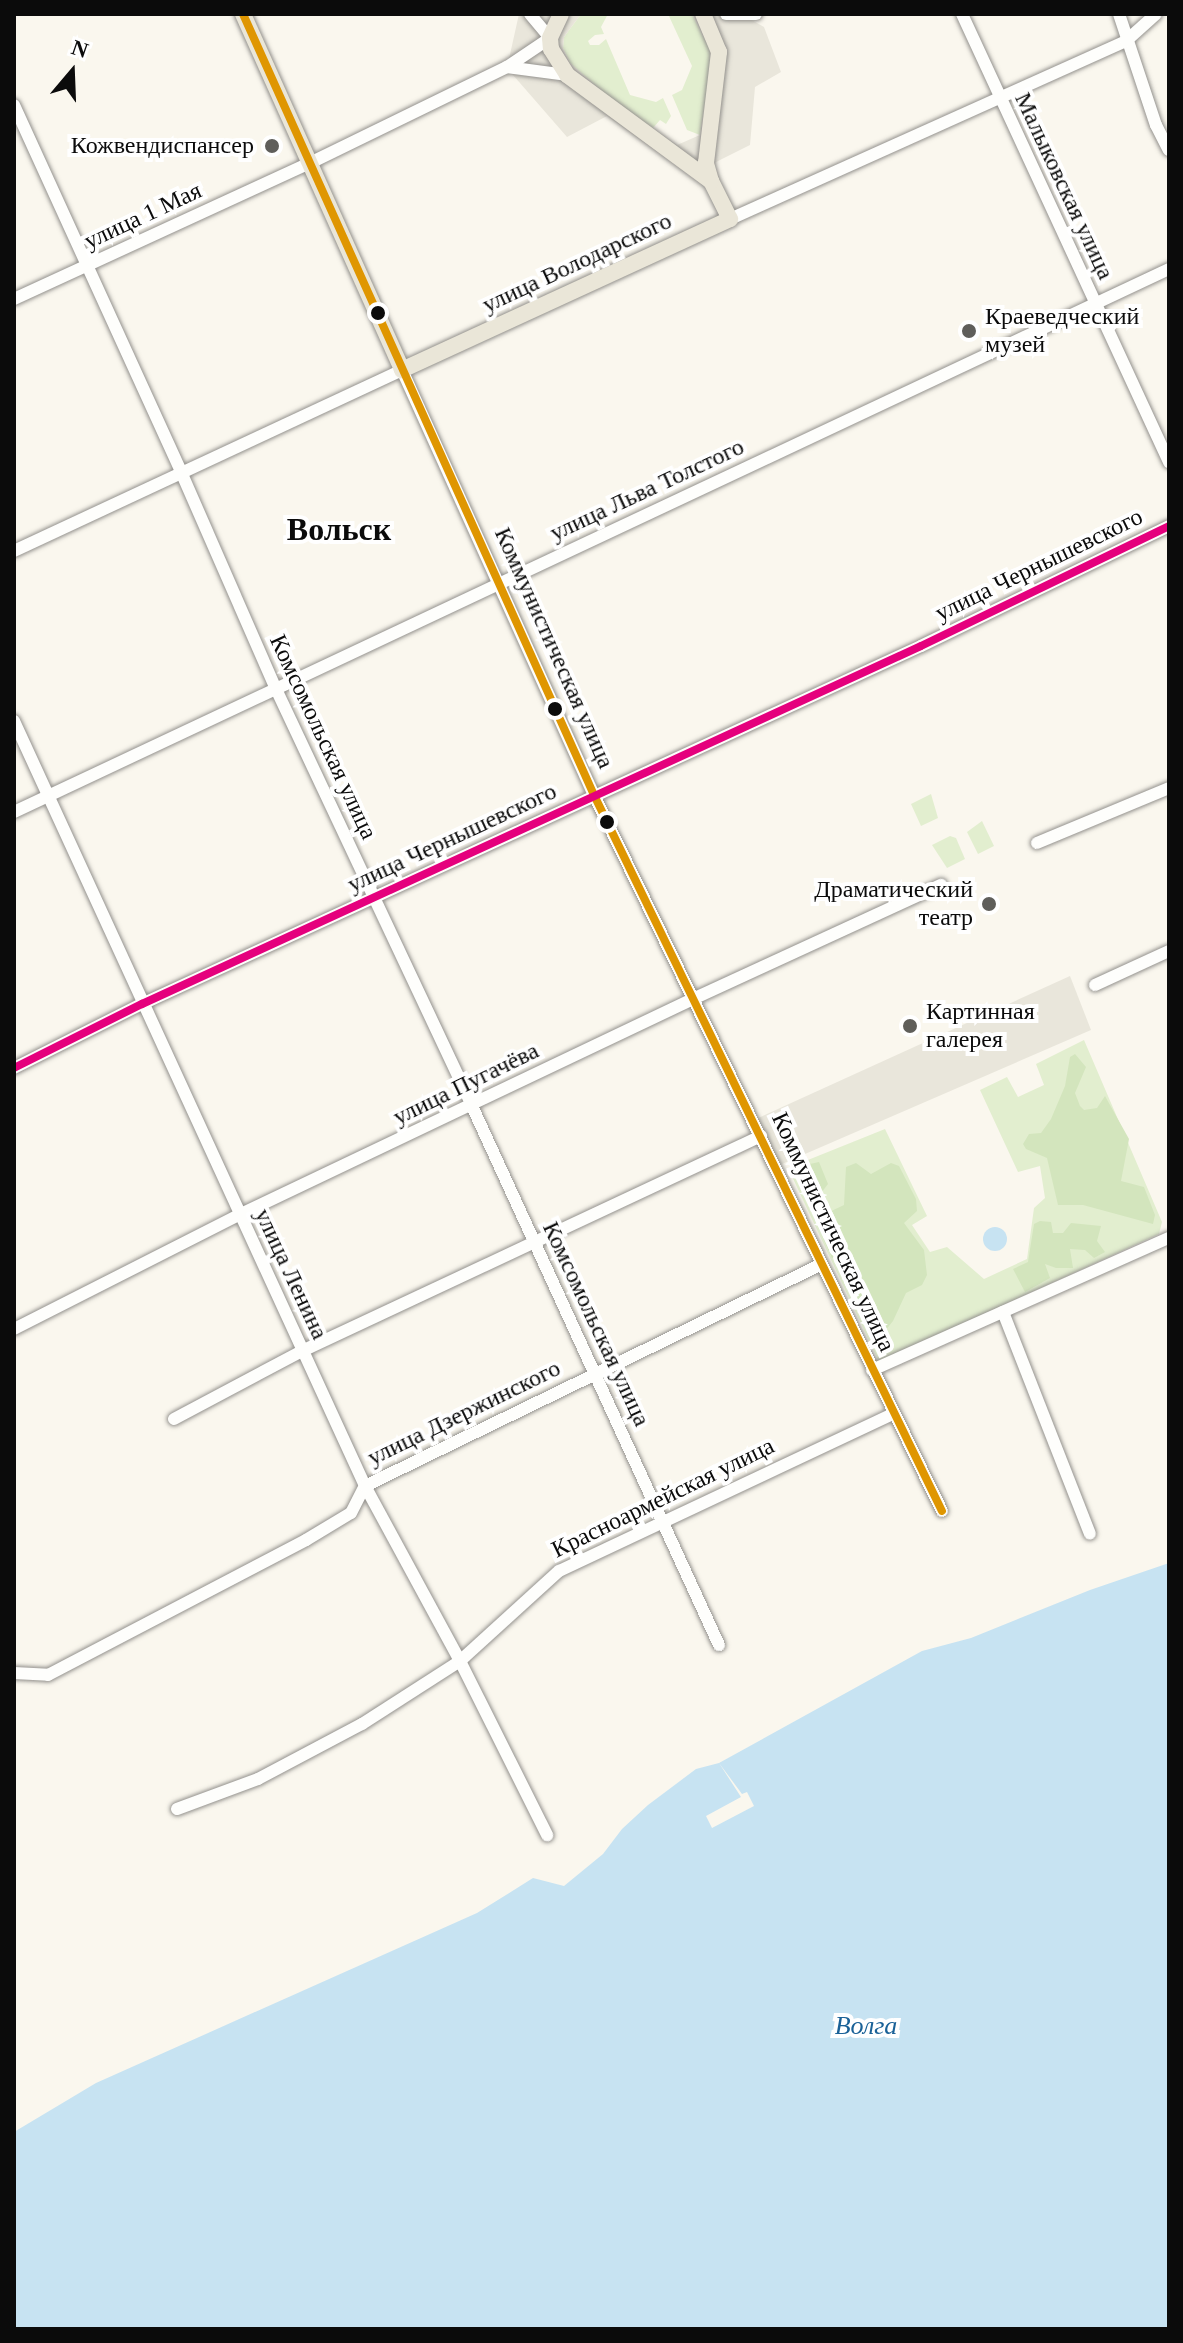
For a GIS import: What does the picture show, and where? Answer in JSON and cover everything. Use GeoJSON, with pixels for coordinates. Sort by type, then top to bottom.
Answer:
{"type":"FeatureCollection","features":[{"type":"Feature","properties":{"kind":"main road","name":"Коммунистическая улица"},"geometry":{"type":"LineString","coordinates":[[243,14],[402,370]]}},
{"type":"Feature","properties":{"kind":"main road"},"geometry":{"type":"LineString","coordinates":[[561,14],[550,38],[558,63],[567,75],[711,181]]}},
{"type":"Feature","properties":{"kind":"main road"},"geometry":{"type":"LineString","coordinates":[[703,14],[719,52],[706,142],[711,181],[730,219]]}},
{"type":"Feature","properties":{"kind":"main road"},"geometry":{"type":"LineString","coordinates":[[675,154],[687,154],[706,142]]}},
{"type":"Feature","properties":{"kind":"main road","name":"улица Володарского"},"geometry":{"type":"LineString","coordinates":[[402,370],[730,219]]}},
{"type":"Feature","properties":{"kind":"street"},"geometry":{"type":"LineString","coordinates":[[530,14],[550,38]]}},
{"type":"Feature","properties":{"kind":"street"},"geometry":{"type":"LineString","coordinates":[[726,14],[756,14]]}},
{"type":"Feature","properties":{"kind":"street","name":"Малыковская улица"},"geometry":{"type":"LineString","coordinates":[[962,14],[1169,463]]}},
{"type":"Feature","properties":{"kind":"street"},"geometry":{"type":"LineString","coordinates":[[1119,14],[1156,125],[1169,150]]}},
{"type":"Feature","properties":{"kind":"street","name":"улица Володарского"},"geometry":{"type":"LineString","coordinates":[[730,219],[1126,41],[1156,14]]}},
{"type":"Feature","properties":{"kind":"street","name":"улица 1 Мая"},"geometry":{"type":"LineString","coordinates":[[14,299],[310,163],[507,67],[550,38]]}},
{"type":"Feature","properties":{"kind":"street"},"geometry":{"type":"LineString","coordinates":[[507,67],[567,75]]}},
{"type":"Feature","properties":{"kind":"street","name":"Комсомольская улица"},"geometry":{"type":"LineString","coordinates":[[14,105],[276,689],[596,1373],[719,1645]]}},
{"type":"Feature","properties":{"kind":"street","name":"улица Льва Толстого"},"geometry":{"type":"LineString","coordinates":[[14,812],[1169,269]]}},
{"type":"Feature","properties":{"kind":"street","name":"улица Володарского"},"geometry":{"type":"LineString","coordinates":[[14,551],[402,370]]}},
{"type":"Feature","properties":{"kind":"street","name":"Коммунистическая улица"},"geometry":{"type":"LineString","coordinates":[[402,370],[594,795],[942,1511]]}},
{"type":"Feature","properties":{"kind":"street","name":"улица Чернышевского"},"geometry":{"type":"LineString","coordinates":[[14,1068],[142,1004],[921,646],[1169,526]]}},
{"type":"Feature","properties":{"kind":"street","name":"улица Ленина"},"geometry":{"type":"LineString","coordinates":[[14,721],[365,1486],[460,1661],[547,1835]]}},
{"type":"Feature","properties":{"kind":"street"},"geometry":{"type":"LineString","coordinates":[[1037,843],[1169,788]]}},
{"type":"Feature","properties":{"kind":"street","name":"улица Пугачёва"},"geometry":{"type":"LineString","coordinates":[[14,1329],[239,1215],[941,885]]}},
{"type":"Feature","properties":{"kind":"street"},"geometry":{"type":"LineString","coordinates":[[1095,985],[1169,951]]}},
{"type":"Feature","properties":{"kind":"street"},"geometry":{"type":"LineString","coordinates":[[174,1419],[302,1351],[534,1245],[761,1136]]}},
{"type":"Feature","properties":{"kind":"street"},"geometry":{"type":"LineString","coordinates":[[872,1370],[1169,1238]]}},
{"type":"Feature","properties":{"kind":"street","name":"улица Дзержинского"},"geometry":{"type":"LineString","coordinates":[[14,1673],[48,1675],[306,1540],[351,1513],[365,1486],[820,1265]]}},
{"type":"Feature","properties":{"kind":"street"},"geometry":{"type":"LineString","coordinates":[[1003,1312],[1090,1534]]}},
{"type":"Feature","properties":{"kind":"street","name":"Красноармейская улица"},"geometry":{"type":"LineString","coordinates":[[177,1809],[258,1779],[362,1724],[460,1661],[559,1571],[893,1414]]}},
{"type":"Feature","properties":{"kind":"green space"},"geometry":{"type":"Polygon","coordinates":[[[581,14],[608,14],[601,27],[604,34],[595,35],[588,41],[590,45],[599,45],[606,39],[630,95],[656,102],[663,98],[671,116],[666,124],[660,120],[653,128],[603,93],[570,63],[563,48],[564,37],[581,14]]]}},
{"type":"Feature","properties":{"kind":"green space"},"geometry":{"type":"Polygon","coordinates":[[[668,14],[692,14],[710,50],[711,67],[700,135],[687,130],[672,95],[682,90],[692,66],[668,14]]]}},
{"type":"Feature","properties":{"kind":"green space"},"geometry":{"type":"Polygon","coordinates":[[[931,794],[938,818],[921,826],[911,804],[931,794]]]}},
{"type":"Feature","properties":{"kind":"green space"},"geometry":{"type":"Polygon","coordinates":[[[982,821],[994,846],[978,854],[967,832],[982,821]]]}},
{"type":"Feature","properties":{"kind":"green space"},"geometry":{"type":"Polygon","coordinates":[[[950,836],[956,838],[965,859],[947,868],[932,845],[950,836]]]}},
{"type":"Feature","properties":{"kind":"green space"},"geometry":{"type":"Polygon","coordinates":[[[1084,1040],[1162,1222],[1159,1234],[879,1362],[788,1168],[885,1129],[927,1216],[912,1225],[930,1252],[947,1247],[984,1279],[1027,1259],[1034,1208],[1045,1198],[1040,1166],[1018,1172],[980,1090],[1007,1077],[1018,1097],[1044,1085],[1036,1064],[1084,1040]]]}},
{"type":"Feature","properties":{"kind":"green space"},"geometry":{"type":"Polygon","coordinates":[[[1075,1054],[1086,1067],[1075,1093],[1080,1106],[1084,1110],[1097,1108],[1105,1096],[1129,1139],[1121,1181],[1144,1187],[1155,1215],[1153,1224],[1083,1205],[1058,1205],[1047,1158],[1026,1149],[1023,1144],[1029,1134],[1041,1133],[1051,1119],[1065,1086],[1070,1057],[1075,1054]]]}},
{"type":"Feature","properties":{"kind":"green space"},"geometry":{"type":"Polygon","coordinates":[[[819,1162],[828,1184],[818,1197],[825,1214],[844,1205],[846,1167],[856,1163],[871,1174],[891,1163],[899,1166],[916,1199],[917,1211],[904,1223],[924,1250],[927,1275],[922,1285],[906,1293],[893,1321],[881,1336],[871,1334],[841,1267],[842,1254],[832,1258],[799,1185],[803,1176],[796,1167],[819,1162]]]}},
{"type":"Feature","properties":{"kind":"green space"},"geometry":{"type":"Polygon","coordinates":[[[1051,1222],[1053,1233],[1063,1233],[1071,1223],[1101,1226],[1097,1241],[1105,1252],[1094,1258],[1085,1250],[1070,1249],[1073,1268],[1056,1268],[1045,1264],[1050,1278],[1025,1292],[1013,1269],[1028,1262],[1034,1224],[1051,1222]]]}},
{"type":"Feature","properties":{"kind":"shaded area"},"geometry":{"type":"Polygon","coordinates":[[[519,14],[581,14],[564,37],[563,48],[570,63],[617,104],[677,145],[700,135],[711,67],[710,50],[692,14],[741,14],[764,27],[781,72],[755,87],[750,145],[690,175],[607,116],[567,137],[507,68],[519,14]]]}},
{"type":"Feature","properties":{"kind":"shaded area"},"geometry":{"type":"Polygon","coordinates":[[[1070,976],[1091,1030],[775,1167],[754,1120],[1070,976]]]}},
{"type":"Feature","properties":{"kind":"water"},"geometry":{"type":"Polygon","coordinates":[[[995,1227],[1004,1230],[1007,1239],[1004,1248],[995,1251],[986,1248],[983,1239],[986,1230],[995,1227]]]}},
{"type":"Feature","properties":{"kind":"water","name":"Волга"},"geometry":{"type":"Polygon","coordinates":[[[1169,1563],[1169,2329],[14,2329],[14,2132],[96,2083],[477,1913],[533,1878],[564,1886],[603,1854],[622,1829],[648,1805],[696,1769],[719,1763],[922,1651],[971,1638],[1090,1590],[1169,1563]]]}},
{"type":"Feature","properties":{"kind":"pier"},"geometry":{"type":"Polygon","coordinates":[[[719,1763],[742,1794],[747,1792],[754,1806],[712,1828],[706,1816],[741,1797],[719,1763]]]}},
{"type":"Feature","properties":{"kind":"transit line"},"geometry":{"type":"LineString","coordinates":[[243,14],[594,795],[942,1511]]}},
{"type":"Feature","properties":{"kind":"transit line"},"geometry":{"type":"LineString","coordinates":[[14,1068],[142,1004],[921,646],[1169,526]]}},
{"type":"Feature","properties":{"kind":"place","name":"Кожвендиспансер"},"geometry":{"type":"Point","coordinates":[272,146]}},
{"type":"Feature","properties":{"kind":"place","name":"Краеведческий музей"},"geometry":{"type":"Point","coordinates":[969,331]}},
{"type":"Feature","properties":{"kind":"place","name":"Драматический театр"},"geometry":{"type":"Point","coordinates":[989,904]}},
{"type":"Feature","properties":{"kind":"place","name":"Картинная галерея"},"geometry":{"type":"Point","coordinates":[910,1026]}},
{"type":"Feature","properties":{"kind":"district","name":"Вольск"},"geometry":{"type":"Point","coordinates":[339,529]}}]}
